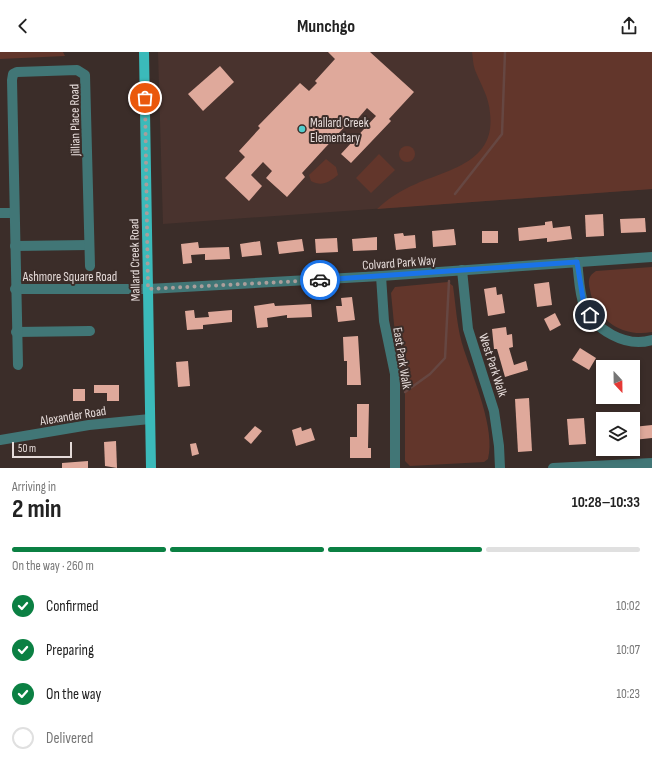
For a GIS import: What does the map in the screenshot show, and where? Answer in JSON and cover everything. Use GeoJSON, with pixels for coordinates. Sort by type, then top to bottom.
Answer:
{"type":"FeatureCollection","features":[{"type":"Feature","properties":{"kind":"main road","name":"Mallard Creek Road"},"geometry":{"type":"LineString","coordinates":[[144,52],[151,468]]}},
{"type":"Feature","properties":{"kind":"street","name":"Jillian Place Road"},"geometry":{"type":"LineString","coordinates":[[18,365],[15,289],[13,74],[21,71],[80,70],[85,75],[90,266]]}},
{"type":"Feature","properties":{"kind":"street"},"geometry":{"type":"LineString","coordinates":[[0,213],[14,213]]}},
{"type":"Feature","properties":{"kind":"street"},"geometry":{"type":"LineString","coordinates":[[15,246],[89,245]]}},
{"type":"Feature","properties":{"kind":"street","name":"Colvard Park Way"},"geometry":{"type":"LineString","coordinates":[[148,289],[381,276],[652,257]]}},
{"type":"Feature","properties":{"kind":"street"},"geometry":{"type":"LineString","coordinates":[[577,262],[584,305],[597,325],[617,338],[643,343],[652,340]]}},
{"type":"Feature","properties":{"kind":"street","name":"West Park Walk"},"geometry":{"type":"LineString","coordinates":[[462,270],[468,329],[494,411],[499,446],[500,468]]}},
{"type":"Feature","properties":{"kind":"street","name":"East Park Walk"},"geometry":{"type":"LineString","coordinates":[[381,276],[384,322],[395,374],[395,468]]}},
{"type":"Feature","properties":{"kind":"street","name":"Ashmore Square Road"},"geometry":{"type":"LineString","coordinates":[[15,289],[148,289]]}},
{"type":"Feature","properties":{"kind":"street"},"geometry":{"type":"LineString","coordinates":[[16,332],[90,331]]}},
{"type":"Feature","properties":{"kind":"street","name":"Alexander Road"},"geometry":{"type":"LineString","coordinates":[[0,440],[89,426],[150,419]]}},
{"type":"Feature","properties":{"kind":"street"},"geometry":{"type":"LineString","coordinates":[[553,468],[652,463]]}},
{"type":"Feature","properties":{"kind":"shaded area"},"geometry":{"type":"Polygon","coordinates":[[[0,52],[63,52],[65,56],[0,59],[0,52]]]}},
{"type":"Feature","properties":{"kind":"shaded area"},"geometry":{"type":"Polygon","coordinates":[[[158,52],[652,52],[652,189],[163,224],[158,52]]]}},
{"type":"Feature","properties":{"kind":"shaded area"},"geometry":{"type":"Polygon","coordinates":[[[472,52],[652,52],[652,189],[377,209],[405,189],[456,168],[468,161],[478,153],[486,143],[490,130],[490,113],[486,96],[474,68],[472,52]]]}},
{"type":"Feature","properties":{"kind":"shaded area"},"geometry":{"type":"Polygon","coordinates":[[[407,146],[413,148],[415,154],[413,160],[407,162],[401,160],[399,154],[401,148],[407,146]]]}},
{"type":"Feature","properties":{"kind":"shaded area"},"geometry":{"type":"Polygon","coordinates":[[[379,154],[395,170],[371,193],[356,178],[379,154]]]}},
{"type":"Feature","properties":{"kind":"shaded area"},"geometry":{"type":"Polygon","coordinates":[[[326,159],[336,167],[338,175],[332,180],[322,184],[311,181],[309,175],[326,159]]]}},
{"type":"Feature","properties":{"kind":"shaded area"},"geometry":{"type":"Polygon","coordinates":[[[652,267],[652,332],[630,332],[621,329],[604,318],[593,300],[589,284],[591,275],[596,271],[652,267]]]}},
{"type":"Feature","properties":{"kind":"shaded area"},"geometry":{"type":"Polygon","coordinates":[[[448,282],[453,286],[458,326],[486,419],[490,447],[488,459],[484,462],[410,466],[405,461],[405,383],[395,334],[391,293],[395,287],[448,282]]]}},
{"type":"Feature","properties":{"kind":"building","name":"Mallard Creek Elementary"},"geometry":{"type":"Polygon","coordinates":[[[328,52],[370,52],[414,92],[389,119],[391,121],[351,163],[341,154],[376,116],[367,108],[354,123],[351,120],[302,173],[305,177],[287,197],[266,178],[272,171],[263,162],[251,175],[262,186],[249,201],[225,178],[245,157],[239,151],[260,128],[258,126],[300,83],[309,91],[317,83],[315,81],[335,59],[328,52]]]}},
{"type":"Feature","properties":{"kind":"building"},"geometry":{"type":"Polygon","coordinates":[[[220,66],[234,82],[203,111],[188,94],[220,66]]]}},
{"type":"Feature","properties":{"kind":"building"},"geometry":{"type":"Polygon","coordinates":[[[603,214],[604,236],[586,237],[585,215],[603,214]]]}},
{"type":"Feature","properties":{"kind":"building"},"geometry":{"type":"Polygon","coordinates":[[[645,218],[646,232],[621,233],[620,219],[645,218]]]}},
{"type":"Feature","properties":{"kind":"building"},"geometry":{"type":"Polygon","coordinates":[[[552,221],[553,228],[570,226],[572,239],[547,242],[547,238],[519,241],[518,228],[545,225],[545,222],[552,221]]]}},
{"type":"Feature","properties":{"kind":"building"},"geometry":{"type":"Polygon","coordinates":[[[454,229],[456,245],[433,247],[432,231],[454,229]]]}},
{"type":"Feature","properties":{"kind":"building"},"geometry":{"type":"Polygon","coordinates":[[[482,231],[498,231],[498,243],[482,243],[482,231]]]}},
{"type":"Feature","properties":{"kind":"building"},"geometry":{"type":"Polygon","coordinates":[[[403,233],[404,236],[415,235],[416,248],[396,250],[394,234],[403,233]]]}},
{"type":"Feature","properties":{"kind":"building"},"geometry":{"type":"Polygon","coordinates":[[[377,237],[377,250],[353,251],[352,239],[377,237]]]}},
{"type":"Feature","properties":{"kind":"building"},"geometry":{"type":"Polygon","coordinates":[[[337,238],[338,252],[316,253],[315,239],[337,238]]]}},
{"type":"Feature","properties":{"kind":"building"},"geometry":{"type":"Polygon","coordinates":[[[302,239],[304,251],[279,254],[277,242],[302,239]]]}},
{"type":"Feature","properties":{"kind":"building"},"geometry":{"type":"Polygon","coordinates":[[[260,241],[262,255],[242,257],[240,244],[260,241]]]}},
{"type":"Feature","properties":{"kind":"building"},"geometry":{"type":"Polygon","coordinates":[[[198,242],[199,248],[229,247],[230,259],[205,260],[205,254],[191,255],[192,263],[183,264],[181,244],[198,242]]]}},
{"type":"Feature","properties":{"kind":"building"},"geometry":{"type":"Polygon","coordinates":[[[549,282],[552,305],[537,307],[534,284],[549,282]]]}},
{"type":"Feature","properties":{"kind":"building"},"geometry":{"type":"Polygon","coordinates":[[[496,287],[497,295],[502,294],[505,313],[488,316],[484,289],[496,287]]]}},
{"type":"Feature","properties":{"kind":"building"},"geometry":{"type":"Polygon","coordinates":[[[352,297],[355,320],[338,322],[336,306],[342,306],[341,298],[352,297]]]}},
{"type":"Feature","properties":{"kind":"building"},"geometry":{"type":"Polygon","coordinates":[[[274,303],[275,306],[311,304],[312,317],[287,318],[287,315],[267,318],[268,327],[257,328],[254,306],[274,303]]]}},
{"type":"Feature","properties":{"kind":"building"},"geometry":{"type":"Polygon","coordinates":[[[194,310],[195,318],[209,317],[208,312],[232,310],[232,322],[203,325],[203,329],[187,330],[185,311],[194,310]]]}},
{"type":"Feature","properties":{"kind":"building"},"geometry":{"type":"Polygon","coordinates":[[[555,313],[561,325],[550,331],[544,319],[555,313]]]}},
{"type":"Feature","properties":{"kind":"building"},"geometry":{"type":"Polygon","coordinates":[[[506,327],[507,335],[512,334],[513,347],[509,348],[514,365],[526,361],[528,370],[505,377],[497,349],[494,349],[492,329],[506,327]]]}},
{"type":"Feature","properties":{"kind":"building"},"geometry":{"type":"Polygon","coordinates":[[[358,336],[361,385],[347,385],[347,361],[344,361],[343,337],[358,336]]]}},
{"type":"Feature","properties":{"kind":"building"},"geometry":{"type":"Polygon","coordinates":[[[580,348],[596,358],[589,370],[572,360],[580,348]]]}},
{"type":"Feature","properties":{"kind":"building"},"geometry":{"type":"Polygon","coordinates":[[[188,361],[190,386],[178,387],[176,362],[188,361]]]}},
{"type":"Feature","properties":{"kind":"building"},"geometry":{"type":"Polygon","coordinates":[[[94,385],[119,385],[119,401],[107,401],[107,393],[94,393],[94,385]]]}},
{"type":"Feature","properties":{"kind":"building"},"geometry":{"type":"Polygon","coordinates":[[[73,389],[85,389],[85,401],[73,401],[73,389]]]}},
{"type":"Feature","properties":{"kind":"building"},"geometry":{"type":"Polygon","coordinates":[[[529,398],[532,451],[518,452],[515,399],[529,398]]]}},
{"type":"Feature","properties":{"kind":"building"},"geometry":{"type":"Polygon","coordinates":[[[357,404],[369,404],[368,448],[371,448],[371,458],[350,458],[350,437],[357,437],[357,404]]]}},
{"type":"Feature","properties":{"kind":"building"},"geometry":{"type":"Polygon","coordinates":[[[584,418],[586,444],[569,445],[567,419],[584,418]]]}},
{"type":"Feature","properties":{"kind":"building"},"geometry":{"type":"Polygon","coordinates":[[[652,425],[652,438],[640,439],[640,426],[652,425]]]}},
{"type":"Feature","properties":{"kind":"building"},"geometry":{"type":"Polygon","coordinates":[[[255,426],[262,431],[251,444],[244,438],[255,426]]]}},
{"type":"Feature","properties":{"kind":"building"},"geometry":{"type":"Polygon","coordinates":[[[301,427],[302,431],[311,428],[315,440],[296,446],[292,430],[301,427]]]}},
{"type":"Feature","properties":{"kind":"building"},"geometry":{"type":"Polygon","coordinates":[[[116,441],[117,468],[105,466],[104,442],[116,441]]]}},
{"type":"Feature","properties":{"kind":"building"},"geometry":{"type":"Polygon","coordinates":[[[196,443],[199,454],[192,456],[190,444],[196,443]]]}},
{"type":"Feature","properties":{"kind":"building"},"geometry":{"type":"Polygon","coordinates":[[[88,461],[88,468],[62,468],[62,463],[88,461]]]}},
{"type":"Feature","properties":{"kind":"waterway"},"geometry":{"type":"LineString","coordinates":[[455,194],[502,134],[505,52]]}},
{"type":"Feature","properties":{"kind":"waterway"},"geometry":{"type":"LineString","coordinates":[[405,392],[430,374],[445,358],[449,281]]}},
{"type":"Feature","properties":{"kind":"way so far"},"geometry":{"type":"LineString","coordinates":[[145,98],[148,289],[320,280]]}},
{"type":"Feature","properties":{"kind":"place","name":"Mallard Creek Elementary"},"geometry":{"type":"Point","coordinates":[302,129]}},
{"type":"Feature","properties":{"kind":"route"},"geometry":{"type":"LineString","coordinates":[[320,280],[577,262],[584,305],[590,315]]}}]}
